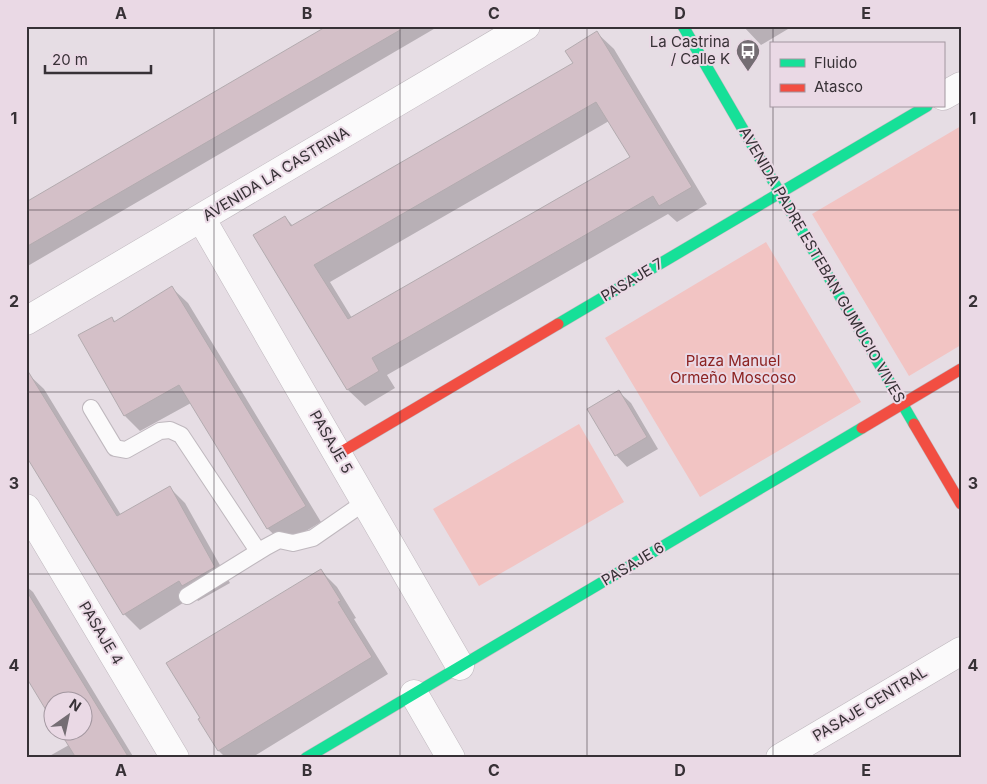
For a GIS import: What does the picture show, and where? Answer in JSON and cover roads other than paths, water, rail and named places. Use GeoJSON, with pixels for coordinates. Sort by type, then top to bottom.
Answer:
{"type":"FeatureCollection","features":[{"type":"Feature","properties":{"kind":"street","name":"AVENIDA LA CASTRINA"},"geometry":{"type":"LineString","coordinates":[[26,321],[526,26]]}},
{"type":"Feature","properties":{"kind":"street","name":"AVENIDA PADRE ESTEBAN GUMUCIO VIVES"},"geometry":{"type":"LineString","coordinates":[[683,26],[961,504]]}},
{"type":"Feature","properties":{"kind":"street"},"geometry":{"type":"LineString","coordinates":[[944,95],[961,86]]}},
{"type":"Feature","properties":{"kind":"street","name":"PASAJE 7"},"geometry":{"type":"LineString","coordinates":[[338,454],[923,108]]}},
{"type":"Feature","properties":{"kind":"street","name":"PASAJE 5"},"geometry":{"type":"LineString","coordinates":[[202,218],[460,666]]}},
{"type":"Feature","properties":{"kind":"street","name":"PASAJE 6"},"geometry":{"type":"LineString","coordinates":[[306,758],[961,369]]}},
{"type":"Feature","properties":{"kind":"street","name":"PASAJE 4"},"geometry":{"type":"LineString","coordinates":[[26,508],[33,536],[175,758]]}},
{"type":"Feature","properties":{"kind":"street","name":"PASAJE CENTRAL"},"geometry":{"type":"LineString","coordinates":[[780,758],[961,651]]}},
{"type":"Feature","properties":{"kind":"street"},"geometry":{"type":"LineString","coordinates":[[414,694],[451,758]]}},
{"type":"Feature","properties":{"kind":"lane"},"geometry":{"type":"LineString","coordinates":[[91,408],[116,448],[126,450],[160,431],[170,430],[181,435],[258,551]]}},
{"type":"Feature","properties":{"kind":"lane"},"geometry":{"type":"LineString","coordinates":[[187,596],[258,551],[279,540],[293,542],[313,538],[365,502]]}},
{"type":"Feature","properties":{"kind":"place","name":"La Castrina / Calle K"},"geometry":{"type":"Point","coordinates":[748,72]}},
{"type":"Feature","properties":{"kind":"park label","name":"Plaza Manuel Ormeño Moscoso"},"geometry":{"type":"Point","coordinates":[733,370]}}]}
